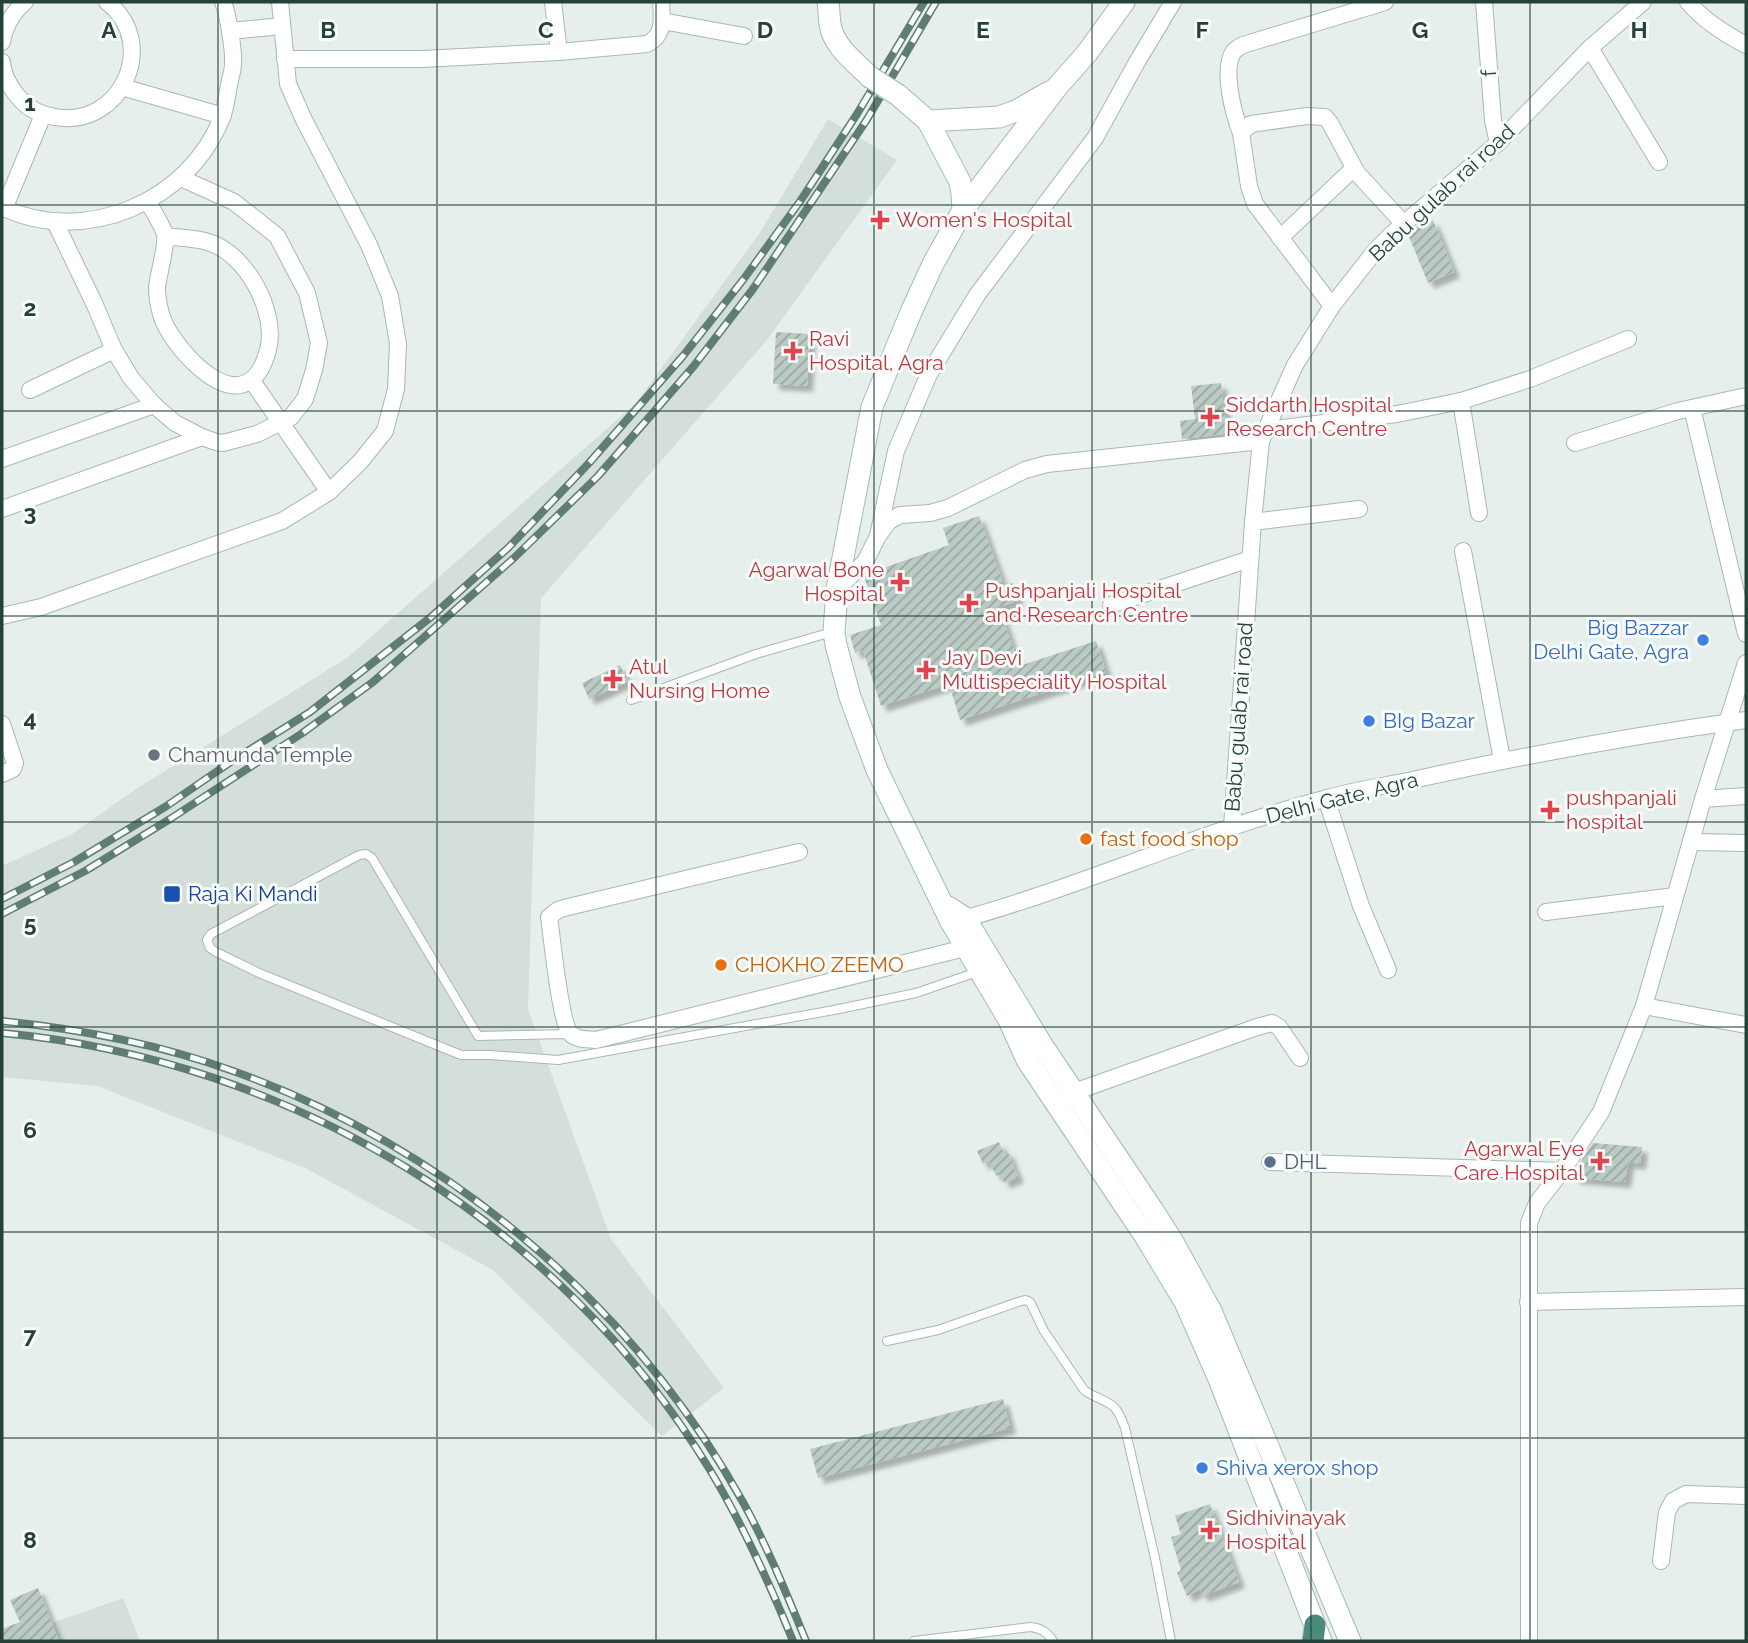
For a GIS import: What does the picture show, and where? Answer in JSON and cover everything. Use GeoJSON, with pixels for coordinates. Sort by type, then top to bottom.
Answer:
{"type":"FeatureCollection","features":[{"type":"Feature","properties":{"kind":"main road"},"geometry":{"type":"LineString","coordinates":[[828,2],[830,26],[840,47],[870,77],[898,95],[928,121],[960,182],[963,210]]}},
{"type":"Feature","properties":{"kind":"main road"},"geometry":{"type":"LineString","coordinates":[[1124,2],[963,210],[933,264],[872,407],[837,589],[834,632],[850,697],[877,770],[941,901],[958,920],[987,969],[1042,1045],[1104,1175],[1146,1236],[1185,1302],[1238,1399],[1350,1641]]}},
{"type":"Feature","properties":{"kind":"main road"},"geometry":{"type":"LineString","coordinates":[[928,121],[999,117],[1016,111],[1057,88]]}},
{"type":"Feature","properties":{"kind":"main road"},"geometry":{"type":"LineString","coordinates":[[1065,1096],[1123,1164],[1173,1242],[1211,1311],[1316,1636]]}},
{"type":"Feature","properties":{"kind":"main road"},"geometry":{"type":"LineString","coordinates":[[1104,1175],[1123,1164]]}},
{"type":"Feature","properties":{"kind":"street"},"geometry":{"type":"LineString","coordinates":[[3,32],[16,9],[25,2]]}},
{"type":"Feature","properties":{"kind":"street"},"geometry":{"type":"LineString","coordinates":[[2,62],[2,69],[11,89],[25,104],[43,115],[66,119],[88,115],[107,104],[122,87],[131,68],[132,46],[126,25],[114,7],[107,2]]}},
{"type":"Feature","properties":{"kind":"street"},"geometry":{"type":"LineString","coordinates":[[43,115],[3,208],[55,222],[87,221],[119,215],[148,202],[181,178],[205,149],[223,116],[233,64],[227,11],[223,2]]}},
{"type":"Feature","properties":{"kind":"street"},"geometry":{"type":"LineString","coordinates":[[2,614],[41,607],[282,521],[329,492],[360,462],[385,431],[396,389],[398,344],[390,296],[369,245],[288,84],[280,2]]}},
{"type":"Feature","properties":{"kind":"street"},"geometry":{"type":"LineString","coordinates":[[553,2],[559,52]]}},
{"type":"Feature","properties":{"kind":"street"},"geometry":{"type":"LineString","coordinates":[[285,59],[422,59],[559,52],[647,44],[660,33],[661,2]]}},
{"type":"Feature","properties":{"kind":"street"},"geometry":{"type":"LineString","coordinates":[[878,536],[896,451],[929,374],[977,295],[1095,138],[1173,2]]}},
{"type":"Feature","properties":{"kind":"street"},"geometry":{"type":"LineString","coordinates":[[1332,306],[1255,204],[1230,92],[1230,62],[1234,51],[1242,45],[1385,2]]}},
{"type":"Feature","properties":{"kind":"street","name":"f"},"geometry":{"type":"LineString","coordinates":[[1484,2],[1493,121],[1498,143]]}},
{"type":"Feature","properties":{"kind":"street","name":"Babu gulab rai road"},"geometry":{"type":"LineString","coordinates":[[1232,827],[1250,559],[1263,436],[1295,365],[1332,306],[1375,251],[1403,223],[1498,143],[1590,48],[1643,2]]}},
{"type":"Feature","properties":{"kind":"street"},"geometry":{"type":"LineString","coordinates":[[1688,2],[1727,35],[1746,45]]}},
{"type":"Feature","properties":{"kind":"street"},"geometry":{"type":"LineString","coordinates":[[662,21],[744,36]]}},
{"type":"Feature","properties":{"kind":"street"},"geometry":{"type":"LineString","coordinates":[[230,32],[282,26]]}},
{"type":"Feature","properties":{"kind":"street"},"geometry":{"type":"LineString","coordinates":[[1590,48],[1659,162]]}},
{"type":"Feature","properties":{"kind":"street"},"geometry":{"type":"LineString","coordinates":[[122,87],[223,116]]}},
{"type":"Feature","properties":{"kind":"street"},"geometry":{"type":"LineString","coordinates":[[1241,133],[1251,124],[1322,115],[1328,119],[1354,168],[1403,223]]}},
{"type":"Feature","properties":{"kind":"street"},"geometry":{"type":"LineString","coordinates":[[1280,238],[1354,168]]}},
{"type":"Feature","properties":{"kind":"street"},"geometry":{"type":"LineString","coordinates":[[55,222],[114,350],[131,378],[154,405],[175,423],[202,437],[223,443],[257,434],[291,417],[305,399],[320,343],[307,293],[277,236],[234,202],[181,178]]}},
{"type":"Feature","properties":{"kind":"street"},"geometry":{"type":"LineString","coordinates":[[148,202],[166,236],[158,288],[161,316],[170,333],[201,371],[225,385],[239,386],[251,382],[262,366],[269,348],[267,311],[257,285],[231,254],[209,242],[166,236]]}},
{"type":"Feature","properties":{"kind":"street"},"geometry":{"type":"LineString","coordinates":[[837,589],[865,562],[889,521],[900,515],[930,513],[948,508],[1025,470],[1047,464],[1263,436],[1461,401],[1530,379],[1628,339]]}},
{"type":"Feature","properties":{"kind":"street"},"geometry":{"type":"LineString","coordinates":[[30,390],[114,350]]}},
{"type":"Feature","properties":{"kind":"street"},"geometry":{"type":"LineString","coordinates":[[251,382],[329,492]]}},
{"type":"Feature","properties":{"kind":"street"},"geometry":{"type":"LineString","coordinates":[[1575,443],[1692,408],[1746,396]]}},
{"type":"Feature","properties":{"kind":"street"},"geometry":{"type":"LineString","coordinates":[[1461,401],[1479,513]]}},
{"type":"Feature","properties":{"kind":"street"},"geometry":{"type":"LineString","coordinates":[[2,459],[154,405]]}},
{"type":"Feature","properties":{"kind":"street"},"geometry":{"type":"LineString","coordinates":[[1692,408],[1746,635]]}},
{"type":"Feature","properties":{"kind":"street"},"geometry":{"type":"LineString","coordinates":[[2,509],[202,437]]}},
{"type":"Feature","properties":{"kind":"street"},"geometry":{"type":"LineString","coordinates":[[1253,522],[1359,509]]}},
{"type":"Feature","properties":{"kind":"street"},"geometry":{"type":"LineString","coordinates":[[1463,551],[1502,760]]}},
{"type":"Feature","properties":{"kind":"street"},"geometry":{"type":"LineString","coordinates":[[1111,605],[1250,559]]}},
{"type":"Feature","properties":{"kind":"street"},"geometry":{"type":"LineString","coordinates":[[1530,1641],[1529,1223],[1537,1203],[1601,1112],[1644,1006],[1703,799],[1746,663]]}},
{"type":"Feature","properties":{"kind":"street","name":"Delhi Gate, Agra"},"geometry":{"type":"LineString","coordinates":[[958,920],[1326,798],[1502,760],[1746,720]]}},
{"type":"Feature","properties":{"kind":"street"},"geometry":{"type":"LineString","coordinates":[[2,723],[15,763],[13,769],[2,774]]}},
{"type":"Feature","properties":{"kind":"street"},"geometry":{"type":"LineString","coordinates":[[1703,799],[1746,796]]}},
{"type":"Feature","properties":{"kind":"street"},"geometry":{"type":"LineString","coordinates":[[1326,798],[1361,906],[1388,970]]}},
{"type":"Feature","properties":{"kind":"street"},"geometry":{"type":"LineString","coordinates":[[1692,842],[1746,843]]}},
{"type":"Feature","properties":{"kind":"street"},"geometry":{"type":"LineString","coordinates":[[799,852],[552,913],[549,917],[562,1006],[570,1034],[580,1039],[596,1040],[972,945]]}},
{"type":"Feature","properties":{"kind":"street"},"geometry":{"type":"LineString","coordinates":[[1546,912],[1675,896]]}},
{"type":"Feature","properties":{"kind":"street"},"geometry":{"type":"LineString","coordinates":[[1644,1006],[1746,1025]]}},
{"type":"Feature","properties":{"kind":"street"},"geometry":{"type":"LineString","coordinates":[[1065,1096],[1272,1023],[1279,1027],[1300,1059]]}},
{"type":"Feature","properties":{"kind":"street"},"geometry":{"type":"LineString","coordinates":[[1270,1162],[1562,1171]]}},
{"type":"Feature","properties":{"kind":"street"},"geometry":{"type":"LineString","coordinates":[[1528,1302],[1746,1297]]}},
{"type":"Feature","properties":{"kind":"street"},"geometry":{"type":"LineString","coordinates":[[1661,1561],[1667,1512],[1673,1500],[1686,1494],[1746,1496]]}},
{"type":"Feature","properties":{"kind":"lane"},"geometry":{"type":"LineString","coordinates":[[631,700],[756,654],[834,632]]}},
{"type":"Feature","properties":{"kind":"lane"},"geometry":{"type":"LineString","coordinates":[[570,1034],[478,1036],[372,858],[366,854],[359,855],[211,934],[207,940],[216,952],[259,973],[461,1055],[558,1060],[902,996],[987,969]]}},
{"type":"Feature","properties":{"kind":"lane"},"geometry":{"type":"LineString","coordinates":[[887,1341],[938,1330],[1025,1300],[1030,1302],[1044,1331],[1084,1390],[1113,1406],[1119,1413],[1125,1428],[1155,1558],[1171,1641]]}},
{"type":"Feature","properties":{"kind":"lane"},"geometry":{"type":"LineString","coordinates":[[914,1641],[1030,1627],[1045,1632],[1053,1641]]}},
{"type":"Feature","properties":{"kind":"shaded area"},"geometry":{"type":"Polygon","coordinates":[[[828,119],[897,160],[767,340],[541,598],[528,1009],[611,1239],[724,1388],[662,1436],[493,1270],[307,1169],[97,1086],[2,1077],[2,866],[72,834],[136,789],[347,658],[636,403],[759,234],[828,119]]]}},
{"type":"Feature","properties":{"kind":"shaded area"},"geometry":{"type":"Polygon","coordinates":[[[123,1598],[140,1641],[60,1641],[52,1623],[123,1598]]]}},
{"type":"Feature","properties":{"kind":"building"},"geometry":{"type":"Polygon","coordinates":[[[1433,220],[1454,272],[1428,283],[1408,234],[1416,227],[1433,220]]]}},
{"type":"Feature","properties":{"kind":"building"},"geometry":{"type":"Polygon","coordinates":[[[776,332],[810,334],[807,386],[773,384],[776,332]]]}},
{"type":"Feature","properties":{"kind":"building"},"geometry":{"type":"Polygon","coordinates":[[[1221,383],[1225,417],[1231,417],[1233,433],[1182,439],[1180,421],[1195,419],[1191,386],[1221,383]]]}},
{"type":"Feature","properties":{"kind":"building"},"geometry":{"type":"Polygon","coordinates":[[[979,516],[1004,586],[1012,583],[1018,601],[999,607],[1019,666],[1096,641],[1106,672],[960,720],[949,684],[881,706],[863,650],[855,653],[850,635],[881,625],[864,577],[949,545],[943,528],[979,516]]]}},
{"type":"Feature","properties":{"kind":"building"},"geometry":{"type":"Polygon","coordinates":[[[620,665],[628,681],[589,699],[582,683],[620,665]]]}},
{"type":"Feature","properties":{"kind":"building"},"geometry":{"type":"Polygon","coordinates":[[[999,1142],[1003,1152],[1007,1150],[1018,1177],[1004,1183],[1001,1174],[996,1176],[989,1161],[983,1164],[977,1151],[999,1142]]]}},
{"type":"Feature","properties":{"kind":"building"},"geometry":{"type":"Polygon","coordinates":[[[1593,1143],[1642,1147],[1640,1164],[1628,1162],[1625,1182],[1573,1178],[1573,1173],[1593,1143]]]}},
{"type":"Feature","properties":{"kind":"building"},"geometry":{"type":"Polygon","coordinates":[[[1003,1399],[1010,1428],[818,1478],[810,1449],[1003,1399]]]}},
{"type":"Feature","properties":{"kind":"building"},"geometry":{"type":"Polygon","coordinates":[[[1210,1504],[1239,1582],[1202,1596],[1200,1589],[1187,1596],[1177,1573],[1181,1570],[1171,1537],[1181,1534],[1175,1516],[1210,1504]]]}},
{"type":"Feature","properties":{"kind":"building"},"geometry":{"type":"Polygon","coordinates":[[[38,1588],[59,1641],[2,1641],[2,1629],[20,1622],[10,1600],[38,1588]]]}},
{"type":"Feature","properties":{"kind":"railway"},"geometry":{"type":"LineString","coordinates":[[2,899],[74,862],[165,807],[310,712],[431,617],[508,548],[589,463],[683,356],[743,280],[801,200],[857,114],[924,2]]}},
{"type":"Feature","properties":{"kind":"railway"},"geometry":{"type":"LineString","coordinates":[[2,914],[85,871],[170,819],[301,734],[373,682],[514,558],[598,476],[693,367],[753,289],[866,121],[936,2]]}},
{"type":"Feature","properties":{"kind":"railway"},"geometry":{"type":"LineString","coordinates":[[2,1021],[60,1028],[176,1053],[233,1071],[312,1104],[388,1143],[460,1189],[528,1241],[590,1299],[648,1363],[699,1431],[744,1504],[806,1641]]}},
{"type":"Feature","properties":{"kind":"railway"},"geometry":{"type":"LineString","coordinates":[[2,1033],[109,1049],[213,1078],[313,1117],[407,1168],[496,1229],[576,1300],[648,1381],[710,1470],[734,1512],[793,1641]]}},
{"type":"Feature","properties":{"kind":"place","name":"Women's Hospital"},"geometry":{"type":"Point","coordinates":[880,220]}},
{"type":"Feature","properties":{"kind":"place","name":"Ravi Hospital, Agra"},"geometry":{"type":"Point","coordinates":[793,351]}},
{"type":"Feature","properties":{"kind":"place","name":"Siddarth Hospital Research Centre"},"geometry":{"type":"Point","coordinates":[1210,417]}},
{"type":"Feature","properties":{"kind":"place","name":"Agarwal Bone Hospital"},"geometry":{"type":"Point","coordinates":[900,582]}},
{"type":"Feature","properties":{"kind":"place","name":"Pushpanjali Hospital and Research Centre"},"geometry":{"type":"Point","coordinates":[969,603]}},
{"type":"Feature","properties":{"kind":"place","name":"Big Bazzar Delhi Gate, Agra"},"geometry":{"type":"Point","coordinates":[1703,640]}},
{"type":"Feature","properties":{"kind":"place","name":"Jay Devi Multispeciality Hospital"},"geometry":{"type":"Point","coordinates":[926,670]}},
{"type":"Feature","properties":{"kind":"place","name":"Atul Nursing Home"},"geometry":{"type":"Point","coordinates":[613,679]}},
{"type":"Feature","properties":{"kind":"place","name":"BIg Bazar"},"geometry":{"type":"Point","coordinates":[1369,721]}},
{"type":"Feature","properties":{"kind":"place","name":"Chamunda Temple"},"geometry":{"type":"Point","coordinates":[154,755]}},
{"type":"Feature","properties":{"kind":"place","name":"pushpanjali hospital"},"geometry":{"type":"Point","coordinates":[1550,810]}},
{"type":"Feature","properties":{"kind":"place","name":"fast food shop"},"geometry":{"type":"Point","coordinates":[1086,839]}},
{"type":"Feature","properties":{"kind":"place","name":"Raja Ki Mandi"},"geometry":{"type":"Point","coordinates":[172,894]}},
{"type":"Feature","properties":{"kind":"place","name":"CHOKHO ZEEMO"},"geometry":{"type":"Point","coordinates":[721,965]}},
{"type":"Feature","properties":{"kind":"place","name":"Agarwal Eye Care Hospital"},"geometry":{"type":"Point","coordinates":[1600,1161]}},
{"type":"Feature","properties":{"kind":"place","name":"DHL"},"geometry":{"type":"Point","coordinates":[1270,1162]}},
{"type":"Feature","properties":{"kind":"place","name":"Shiva xerox shop"},"geometry":{"type":"Point","coordinates":[1202,1468]}},
{"type":"Feature","properties":{"kind":"place","name":"Sidhivinayak Hospital"},"geometry":{"type":"Point","coordinates":[1210,1530]}}]}
